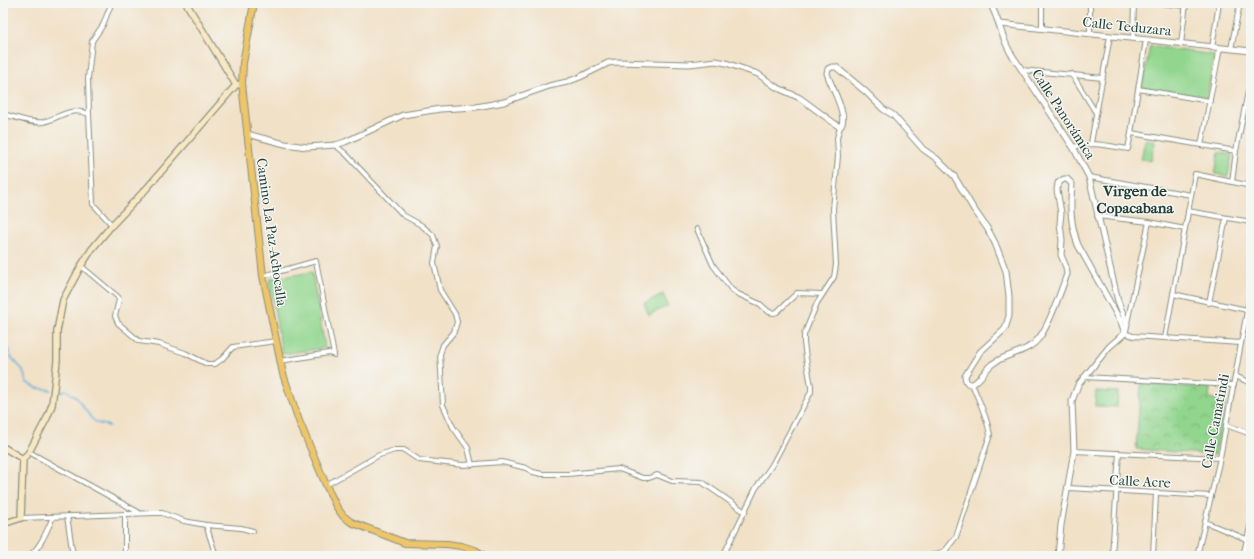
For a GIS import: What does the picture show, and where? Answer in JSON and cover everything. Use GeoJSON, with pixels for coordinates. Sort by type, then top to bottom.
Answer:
{"type":"FeatureCollection","features":[{"type":"Feature","properties":{"kind":"main road"},"geometry":{"type":"LineString","coordinates":[[3,524],[21,518],[23,459],[29,452],[52,406],[55,387],[57,331],[63,300],[81,266],[92,249],[112,225],[239,85],[186,3]]}},
{"type":"Feature","properties":{"kind":"main road","name":"Camino La Paz-Achocalla"},"geometry":{"type":"LineString","coordinates":[[254,3],[239,85],[247,134],[263,276],[283,374],[299,421],[336,506],[343,516],[351,522],[405,543],[447,544],[461,546],[475,550],[485,556]]}},
{"type":"Feature","properties":{"kind":"main road"},"geometry":{"type":"LineString","coordinates":[[3,447],[23,459]]}},
{"type":"Feature","properties":{"kind":"street"},"geometry":{"type":"LineString","coordinates":[[110,3],[103,25],[92,41],[88,78],[93,204],[112,225]]}},
{"type":"Feature","properties":{"kind":"street","name":"Calle Panorámica"},"geometry":{"type":"LineString","coordinates":[[990,3],[1000,24],[1005,42],[1073,147],[1089,177],[1118,301],[1127,324]]}},
{"type":"Feature","properties":{"kind":"street"},"geometry":{"type":"LineString","coordinates":[[1042,3],[1042,29]]}},
{"type":"Feature","properties":{"kind":"street"},"geometry":{"type":"LineString","coordinates":[[1090,3],[1090,34]]}},
{"type":"Feature","properties":{"kind":"street"},"geometry":{"type":"LineString","coordinates":[[1132,38],[1134,3]]}},
{"type":"Feature","properties":{"kind":"street"},"geometry":{"type":"LineString","coordinates":[[1160,3],[1186,5],[1181,44]]}},
{"type":"Feature","properties":{"kind":"street"},"geometry":{"type":"LineString","coordinates":[[1212,48],[1219,3]]}},
{"type":"Feature","properties":{"kind":"street"},"geometry":{"type":"LineString","coordinates":[[1231,49],[1240,3],[1251,5]]}},
{"type":"Feature","properties":{"kind":"street","name":"Calle Teduzara"},"geometry":{"type":"LineString","coordinates":[[1000,24],[1251,51]]}},
{"type":"Feature","properties":{"kind":"street"},"geometry":{"type":"LineString","coordinates":[[1091,143],[1110,36]]}},
{"type":"Feature","properties":{"kind":"street"},"geometry":{"type":"LineString","coordinates":[[1073,147],[1084,143],[1091,143],[1128,149],[1132,134],[1146,40]]}},
{"type":"Feature","properties":{"kind":"street"},"geometry":{"type":"LineString","coordinates":[[1201,145],[1220,48]]}},
{"type":"Feature","properties":{"kind":"street"},"geometry":{"type":"LineString","coordinates":[[247,134],[285,144],[307,147],[335,145],[346,142],[403,116],[440,109],[476,107],[504,102],[544,88],[567,82],[585,75],[608,63],[616,62],[689,64],[716,61],[726,63],[758,74],[776,87],[800,98],[840,126]]}},
{"type":"Feature","properties":{"kind":"street"},"geometry":{"type":"LineString","coordinates":[[723,556],[756,488],[772,465],[811,392],[804,335],[822,294],[834,277],[836,265],[833,209],[838,156],[837,138],[844,118],[827,73],[828,69],[836,67],[866,92],[883,109],[893,115],[923,149],[937,159],[954,176],[972,208],[987,228],[996,244],[1006,271],[1009,296],[1009,316],[1005,329],[980,352],[965,376],[965,381],[972,384],[984,410],[990,435],[956,537],[945,551],[930,556]]}},
{"type":"Feature","properties":{"kind":"street"},"geometry":{"type":"LineString","coordinates":[[1022,70],[1103,78]]}},
{"type":"Feature","properties":{"kind":"street"},"geometry":{"type":"LineString","coordinates":[[1072,74],[1096,114]]}},
{"type":"Feature","properties":{"kind":"street"},"geometry":{"type":"LineString","coordinates":[[1232,182],[1236,151],[1251,77]]}},
{"type":"Feature","properties":{"kind":"street"},"geometry":{"type":"LineString","coordinates":[[1138,89],[1210,101]]}},
{"type":"Feature","properties":{"kind":"street"},"geometry":{"type":"LineString","coordinates":[[3,114],[33,122],[43,122],[64,113],[82,111],[89,114]]}},
{"type":"Feature","properties":{"kind":"street"},"geometry":{"type":"LineString","coordinates":[[1132,134],[1236,151]]}},
{"type":"Feature","properties":{"kind":"street"},"geometry":{"type":"LineString","coordinates":[[335,145],[346,154],[403,215],[422,225],[433,235],[437,246],[434,263],[440,290],[455,314],[457,322],[454,332],[443,345],[440,354],[443,405],[453,427],[468,448],[472,465]]}},
{"type":"Feature","properties":{"kind":"street"},"geometry":{"type":"LineString","coordinates":[[1165,338],[1195,174],[1251,186]]}},
{"type":"Feature","properties":{"kind":"street"},"geometry":{"type":"LineString","coordinates":[[1089,177],[1191,195]]}},
{"type":"Feature","properties":{"kind":"street"},"geometry":{"type":"LineString","coordinates":[[972,384],[976,382],[991,364],[1019,353],[1034,344],[1040,337],[1049,318],[1067,274],[1061,255],[1061,213],[1057,190],[1058,183],[1064,179],[1068,179],[1072,184],[1070,215],[1073,231],[1078,245],[1121,322],[1125,333],[1133,336],[1241,343]]}},
{"type":"Feature","properties":{"kind":"street"},"geometry":{"type":"LineString","coordinates":[[1188,211],[1251,222]]}},
{"type":"Feature","properties":{"kind":"street"},"geometry":{"type":"LineString","coordinates":[[1098,216],[1149,222],[1185,229]]}},
{"type":"Feature","properties":{"kind":"street"},"geometry":{"type":"LineString","coordinates":[[1209,303],[1226,218]]}},
{"type":"Feature","properties":{"kind":"street"},"geometry":{"type":"LineString","coordinates":[[1058,556],[1061,525],[1074,451],[1072,402],[1078,385],[1084,377],[1109,347],[1125,333],[1149,222]]}},
{"type":"Feature","properties":{"kind":"street"},"geometry":{"type":"LineString","coordinates":[[698,229],[713,265],[731,289],[736,293],[760,304],[769,312],[777,312],[797,293],[822,294]]}},
{"type":"Feature","properties":{"kind":"street"},"geometry":{"type":"LineString","coordinates":[[263,276],[316,261],[334,355],[329,353],[280,360]]}},
{"type":"Feature","properties":{"kind":"street"},"geometry":{"type":"LineString","coordinates":[[81,266],[118,296],[119,300],[115,316],[118,323],[139,341],[160,344],[185,353],[207,364],[215,364],[233,348],[276,341]]}},
{"type":"Feature","properties":{"kind":"street","name":"Calle Camatindi"},"geometry":{"type":"LineString","coordinates":[[1196,556],[1220,458],[1251,289]]}},
{"type":"Feature","properties":{"kind":"street"},"geometry":{"type":"LineString","coordinates":[[1174,294],[1209,303],[1247,310]]}},
{"type":"Feature","properties":{"kind":"street"},"geometry":{"type":"LineString","coordinates":[[1235,376],[1251,382]]}},
{"type":"Feature","properties":{"kind":"street"},"geometry":{"type":"LineString","coordinates":[[1084,377],[1234,385]]}},
{"type":"Feature","properties":{"kind":"street"},"geometry":{"type":"LineString","coordinates":[[1226,425],[1251,434]]}},
{"type":"Feature","properties":{"kind":"street"},"geometry":{"type":"LineString","coordinates":[[326,485],[379,455],[395,450],[404,450],[419,460],[462,466],[502,462],[542,474],[568,474],[619,470],[643,478],[658,475],[672,481],[702,482],[745,512]]}},
{"type":"Feature","properties":{"kind":"street"},"geometry":{"type":"LineString","coordinates":[[1074,451],[1220,458]]}},
{"type":"Feature","properties":{"kind":"street"},"geometry":{"type":"LineString","coordinates":[[29,452],[138,512]]}},
{"type":"Feature","properties":{"kind":"street"},"geometry":{"type":"LineString","coordinates":[[1112,556],[1119,453]]}},
{"type":"Feature","properties":{"kind":"street","name":"Calle Acre"},"geometry":{"type":"LineString","coordinates":[[1068,488],[1211,496]]}},
{"type":"Feature","properties":{"kind":"street"},"geometry":{"type":"LineString","coordinates":[[1153,556],[1156,493]]}},
{"type":"Feature","properties":{"kind":"street"},"geometry":{"type":"LineString","coordinates":[[21,518],[125,514],[138,512],[162,513],[184,521],[206,525],[241,528],[253,531]]}},
{"type":"Feature","properties":{"kind":"street"},"geometry":{"type":"LineString","coordinates":[[125,514],[125,556]]}},
{"type":"Feature","properties":{"kind":"street"},"geometry":{"type":"LineString","coordinates":[[67,516],[73,556]]}},
{"type":"Feature","properties":{"kind":"street"},"geometry":{"type":"LineString","coordinates":[[29,556],[33,553],[44,537],[53,517]]}},
{"type":"Feature","properties":{"kind":"street"},"geometry":{"type":"LineString","coordinates":[[1205,522],[1249,540]]}},
{"type":"Feature","properties":{"kind":"street"},"geometry":{"type":"LineString","coordinates":[[1243,556],[1249,540],[1251,523]]}},
{"type":"Feature","properties":{"kind":"street"},"geometry":{"type":"LineString","coordinates":[[206,525],[216,556]]}},
{"type":"Feature","properties":{"kind":"green space"},"geometry":{"type":"Polygon","coordinates":[[[1150,46],[1214,55],[1207,98],[1142,87],[1150,46]]]}},
{"type":"Feature","properties":{"kind":"green space"},"geometry":{"type":"Polygon","coordinates":[[[1145,140],[1155,142],[1151,161],[1141,159],[1145,140]]]}},
{"type":"Feature","properties":{"kind":"green space"},"geometry":{"type":"Polygon","coordinates":[[[1219,152],[1232,155],[1228,176],[1215,174],[1219,152]]]}},
{"type":"Feature","properties":{"kind":"green space"},"geometry":{"type":"Polygon","coordinates":[[[312,272],[325,348],[282,354],[269,279],[312,272]]]}},
{"type":"Feature","properties":{"kind":"green space"},"geometry":{"type":"Polygon","coordinates":[[[663,294],[668,306],[649,315],[644,303],[663,294]]]}},
{"type":"Feature","properties":{"kind":"green space"},"geometry":{"type":"Polygon","coordinates":[[[1141,384],[1210,388],[1209,399],[1226,400],[1215,455],[1136,449],[1141,384]]]}},
{"type":"Feature","properties":{"kind":"green space"},"geometry":{"type":"Polygon","coordinates":[[[1096,391],[1118,392],[1117,407],[1095,406],[1096,391]]]}},
{"type":"Feature","properties":{"kind":"waterway"},"geometry":{"type":"LineString","coordinates":[[3,343],[6,344],[11,357],[23,370],[26,382],[37,388],[51,390]]}},
{"type":"Feature","properties":{"kind":"waterway"},"geometry":{"type":"LineString","coordinates":[[55,391],[61,392],[66,390],[76,397],[92,419],[97,423],[109,426]]}},
{"type":"Feature","properties":{"kind":"district","name":"Virgen de Copacabana"},"geometry":{"type":"Point","coordinates":[1135,200]}}]}
